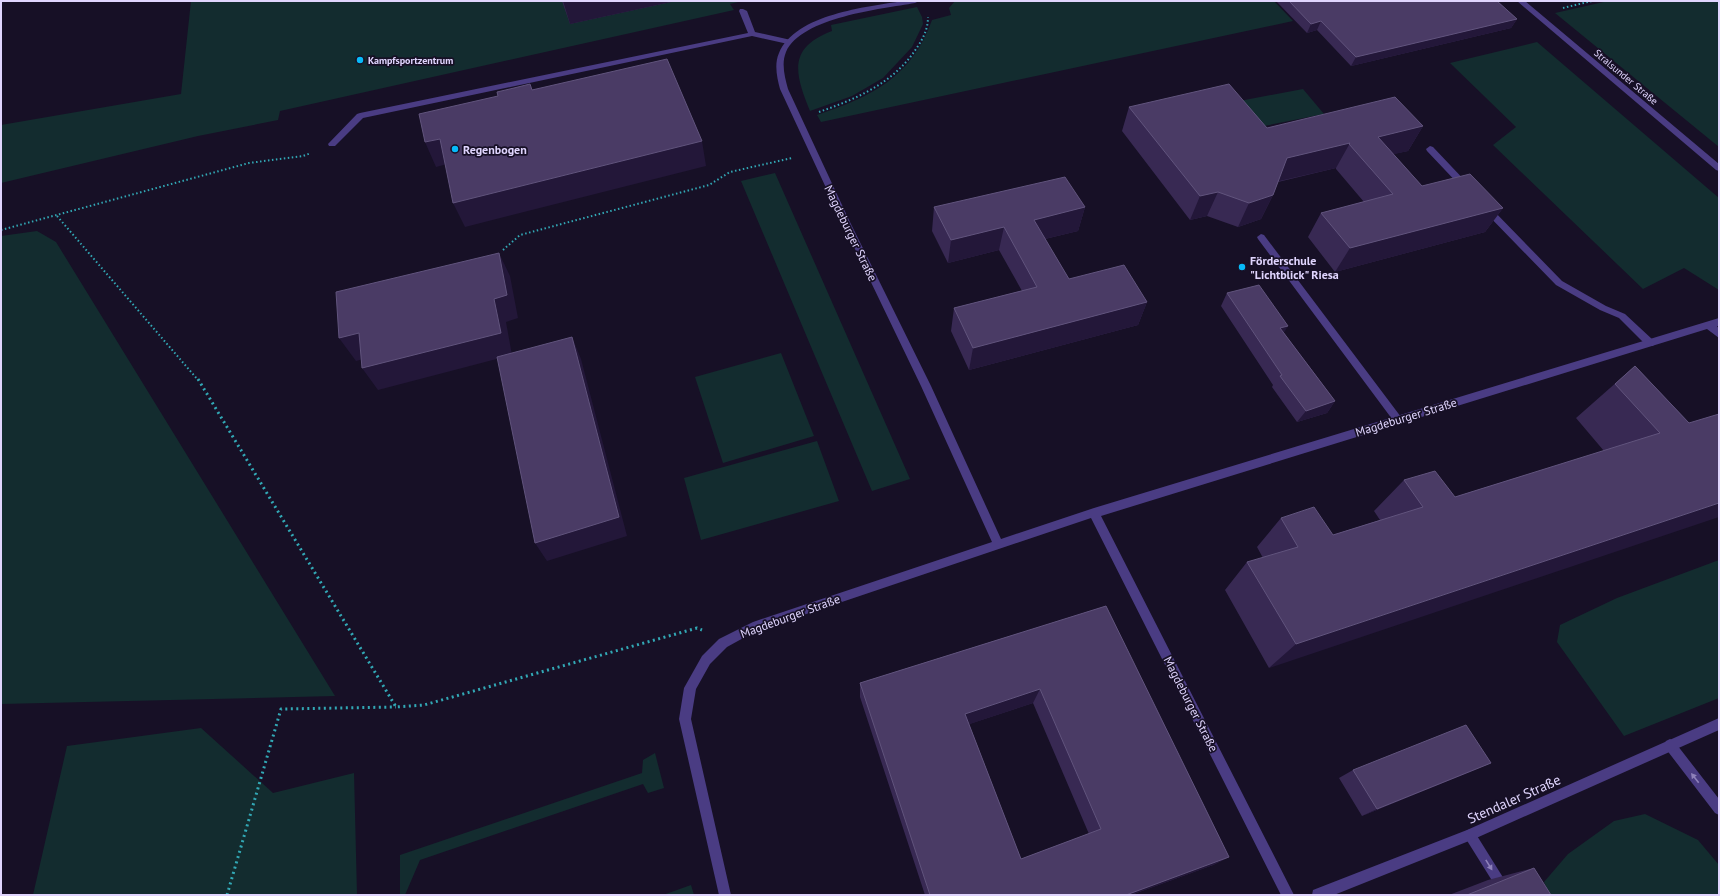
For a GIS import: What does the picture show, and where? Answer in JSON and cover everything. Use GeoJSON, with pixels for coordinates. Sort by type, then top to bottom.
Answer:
{"type":"FeatureCollection","features":[{"type":"Feature","properties":{"kind":"street","name":"Magdeburger Straße"},"geometry":{"type":"LineString","coordinates":[[915,1],[834,18],[801,30],[788,42],[782,52],[780,70],[784,89],[797,118],[926,386],[998,544]]}},
{"type":"Feature","properties":{"kind":"street","name":"Stralsunder Straße"},"geometry":{"type":"LineString","coordinates":[[1520,1],[1719,168]]}},
{"type":"Feature","properties":{"kind":"street"},"geometry":{"type":"LineString","coordinates":[[742,11],[752,34]]}},
{"type":"Feature","properties":{"kind":"street"},"geometry":{"type":"LineString","coordinates":[[332,144],[360,116],[752,34],[788,42]]}},
{"type":"Feature","properties":{"kind":"street"},"geometry":{"type":"LineString","coordinates":[[1430,149],[1472,193]]}},
{"type":"Feature","properties":{"kind":"street"},"geometry":{"type":"LineString","coordinates":[[1482,204],[1559,283],[1603,308],[1622,316],[1650,342]]}},
{"type":"Feature","properties":{"kind":"street"},"geometry":{"type":"LineString","coordinates":[[1261,237],[1398,420]]}},
{"type":"Feature","properties":{"kind":"street","name":"Magdeburger Straße"},"geometry":{"type":"LineString","coordinates":[[725,895],[685,718],[690,688],[706,660],[723,643],[753,627],[1094,513],[1650,342],[1714,324]]}},
{"type":"Feature","properties":{"kind":"street"},"geometry":{"type":"LineString","coordinates":[[1714,324],[1719,334]]}},
{"type":"Feature","properties":{"kind":"street","name":"Magdeburger Straße"},"geometry":{"type":"LineString","coordinates":[[1094,513],[1288,895]]}},
{"type":"Feature","properties":{"kind":"street","name":"Stendaler Straße"},"geometry":{"type":"LineString","coordinates":[[1318,895],[1470,835],[1719,724]]}},
{"type":"Feature","properties":{"kind":"street"},"geometry":{"type":"LineString","coordinates":[[1670,745],[1719,809]]}},
{"type":"Feature","properties":{"kind":"street"},"geometry":{"type":"LineString","coordinates":[[1470,835],[1508,895]]}},
{"type":"Feature","properties":{"kind":"path"},"geometry":{"type":"LineString","coordinates":[[797,118],[843,104],[867,92],[886,80],[902,67],[916,50],[925,34],[928,14]]}},
{"type":"Feature","properties":{"kind":"path"},"geometry":{"type":"LineString","coordinates":[[1,230],[248,163],[303,156],[332,144]]}},
{"type":"Feature","properties":{"kind":"path"},"geometry":{"type":"LineString","coordinates":[[503,250],[520,235],[709,185],[730,172],[814,154]]}},
{"type":"Feature","properties":{"kind":"path"},"geometry":{"type":"LineString","coordinates":[[57,216],[200,382],[396,707]]}},
{"type":"Feature","properties":{"kind":"path"},"geometry":{"type":"LineString","coordinates":[[227,895],[281,710],[424,705],[698,628],[723,643]]}},
{"type":"Feature","properties":{"kind":"green space","name":"Kampfsportzentrum"},"geometry":{"type":"Polygon","coordinates":[[[191,1],[742,1],[730,4],[734,10],[280,111],[278,120],[198,136],[1,183],[1,125],[181,94],[191,1]]]}},
{"type":"Feature","properties":{"kind":"green space"},"geometry":{"type":"Polygon","coordinates":[[[955,1],[1274,1],[1293,21],[821,122],[817,115],[855,101],[872,92],[901,70],[924,40],[932,20],[951,15],[949,8],[955,1]]]}},
{"type":"Feature","properties":{"kind":"green space"},"geometry":{"type":"Polygon","coordinates":[[[1608,1],[1719,1],[1719,147],[1555,13],[1608,1]]]}},
{"type":"Feature","properties":{"kind":"green space"},"geometry":{"type":"Polygon","coordinates":[[[917,7],[922,17],[923,24],[912,47],[883,78],[852,96],[810,111],[801,85],[798,64],[801,54],[807,45],[832,31],[831,25],[917,7]]]}},
{"type":"Feature","properties":{"kind":"green space"},"geometry":{"type":"Polygon","coordinates":[[[1537,42],[1719,198],[1719,290],[1684,268],[1643,289],[1493,145],[1516,127],[1450,63],[1537,42]]]}},
{"type":"Feature","properties":{"kind":"green space"},"geometry":{"type":"Polygon","coordinates":[[[1303,89],[1324,114],[1249,129],[1229,103],[1303,89]]]}},
{"type":"Feature","properties":{"kind":"green space"},"geometry":{"type":"Polygon","coordinates":[[[775,173],[910,479],[872,491],[741,181],[775,173]]]}},
{"type":"Feature","properties":{"kind":"green space"},"geometry":{"type":"Polygon","coordinates":[[[37,231],[56,242],[335,696],[1,704],[1,236],[37,231]]]}},
{"type":"Feature","properties":{"kind":"green space"},"geometry":{"type":"Polygon","coordinates":[[[781,353],[814,436],[723,463],[695,377],[781,353]]]}},
{"type":"Feature","properties":{"kind":"green space"},"geometry":{"type":"Polygon","coordinates":[[[817,441],[839,501],[701,540],[684,478],[817,441]]]}},
{"type":"Feature","properties":{"kind":"green space"},"geometry":{"type":"Polygon","coordinates":[[[1719,560],[1719,698],[1624,736],[1557,642],[1560,625],[1617,598],[1719,560]]]}},
{"type":"Feature","properties":{"kind":"green space"},"geometry":{"type":"Polygon","coordinates":[[[201,728],[273,793],[354,773],[357,895],[33,895],[67,746],[201,728]]]}},
{"type":"Feature","properties":{"kind":"green space"},"geometry":{"type":"Polygon","coordinates":[[[655,753],[664,788],[648,793],[643,784],[420,860],[405,895],[400,895],[400,855],[642,773],[643,760],[655,753]]]}},
{"type":"Feature","properties":{"kind":"green space"},"geometry":{"type":"Polygon","coordinates":[[[1645,814],[1698,840],[1719,865],[1719,895],[1550,895],[1544,882],[1568,854],[1614,821],[1645,814]]]}},
{"type":"Feature","properties":{"kind":"green space"},"geometry":{"type":"Polygon","coordinates":[[[691,885],[694,895],[663,895],[691,885]]]}},
{"type":"Feature","properties":{"kind":"building"},"geometry":{"type":"Polygon","coordinates":[[[1289,1],[1497,1],[1517,19],[1356,57],[1321,21],[1311,24],[1289,1]]]}},
{"type":"Feature","properties":{"kind":"building"},"geometry":{"type":"Polygon","coordinates":[[[667,59],[702,141],[453,203],[440,139],[425,142],[419,114],[498,96],[497,92],[530,84],[532,90],[667,59]]]}},
{"type":"Feature","properties":{"kind":"building"},"geometry":{"type":"Polygon","coordinates":[[[1229,84],[1267,128],[1395,97],[1423,126],[1378,137],[1422,186],[1470,174],[1503,208],[1350,248],[1321,213],[1393,194],[1349,144],[1350,143],[1287,158],[1273,195],[1249,203],[1218,192],[1200,196],[1129,107],[1229,84]]]}},
{"type":"Feature","properties":{"kind":"building"},"geometry":{"type":"Polygon","coordinates":[[[1065,177],[1085,207],[1034,220],[1069,279],[1124,265],[1147,302],[973,348],[954,308],[1037,287],[1004,227],[951,240],[934,207],[1065,177]]]}},
{"type":"Feature","properties":{"kind":"building"},"geometry":{"type":"Polygon","coordinates":[[[499,253],[507,295],[494,299],[501,333],[362,368],[359,333],[339,338],[336,292],[499,253]]]}},
{"type":"Feature","properties":{"kind":"building"},"geometry":{"type":"Polygon","coordinates":[[[1259,285],[1288,326],[1280,328],[1335,401],[1306,411],[1280,376],[1282,375],[1227,293],[1259,285]]]}},
{"type":"Feature","properties":{"kind":"building"},"geometry":{"type":"Polygon","coordinates":[[[572,337],[619,517],[535,543],[497,357],[572,337]]]}},
{"type":"Feature","properties":{"kind":"building"},"geometry":{"type":"Polygon","coordinates":[[[1635,366],[1689,423],[1719,414],[1719,503],[1296,644],[1247,562],[1298,547],[1281,518],[1314,507],[1333,535],[1423,507],[1404,480],[1435,471],[1455,497],[1660,433],[1615,384],[1635,366]]]}},
{"type":"Feature","properties":{"kind":"building"},"geometry":{"type":"Polygon","coordinates":[[[1106,606],[1229,857],[1126,895],[930,895],[860,683],[1106,606]],[[1040,689],[965,714],[1021,859],[1101,829],[1040,689]]]}},
{"type":"Feature","properties":{"kind":"building"},"geometry":{"type":"Polygon","coordinates":[[[1466,725],[1491,763],[1377,809],[1353,770],[1466,725]]]}},
{"type":"Feature","properties":{"kind":"building"},"geometry":{"type":"Polygon","coordinates":[[[1534,868],[1551,895],[1467,895],[1534,868]]]}},
{"type":"Feature","properties":{"kind":"place","name":"Kampfsportzentrum"},"geometry":{"type":"Point","coordinates":[360,60]}},
{"type":"Feature","properties":{"kind":"place","name":"Regenbogen"},"geometry":{"type":"Point","coordinates":[455,149]}},
{"type":"Feature","properties":{"kind":"place","name":"Förderschule \"Lichtblick\" Riesa"},"geometry":{"type":"Point","coordinates":[1242,267]}}]}
